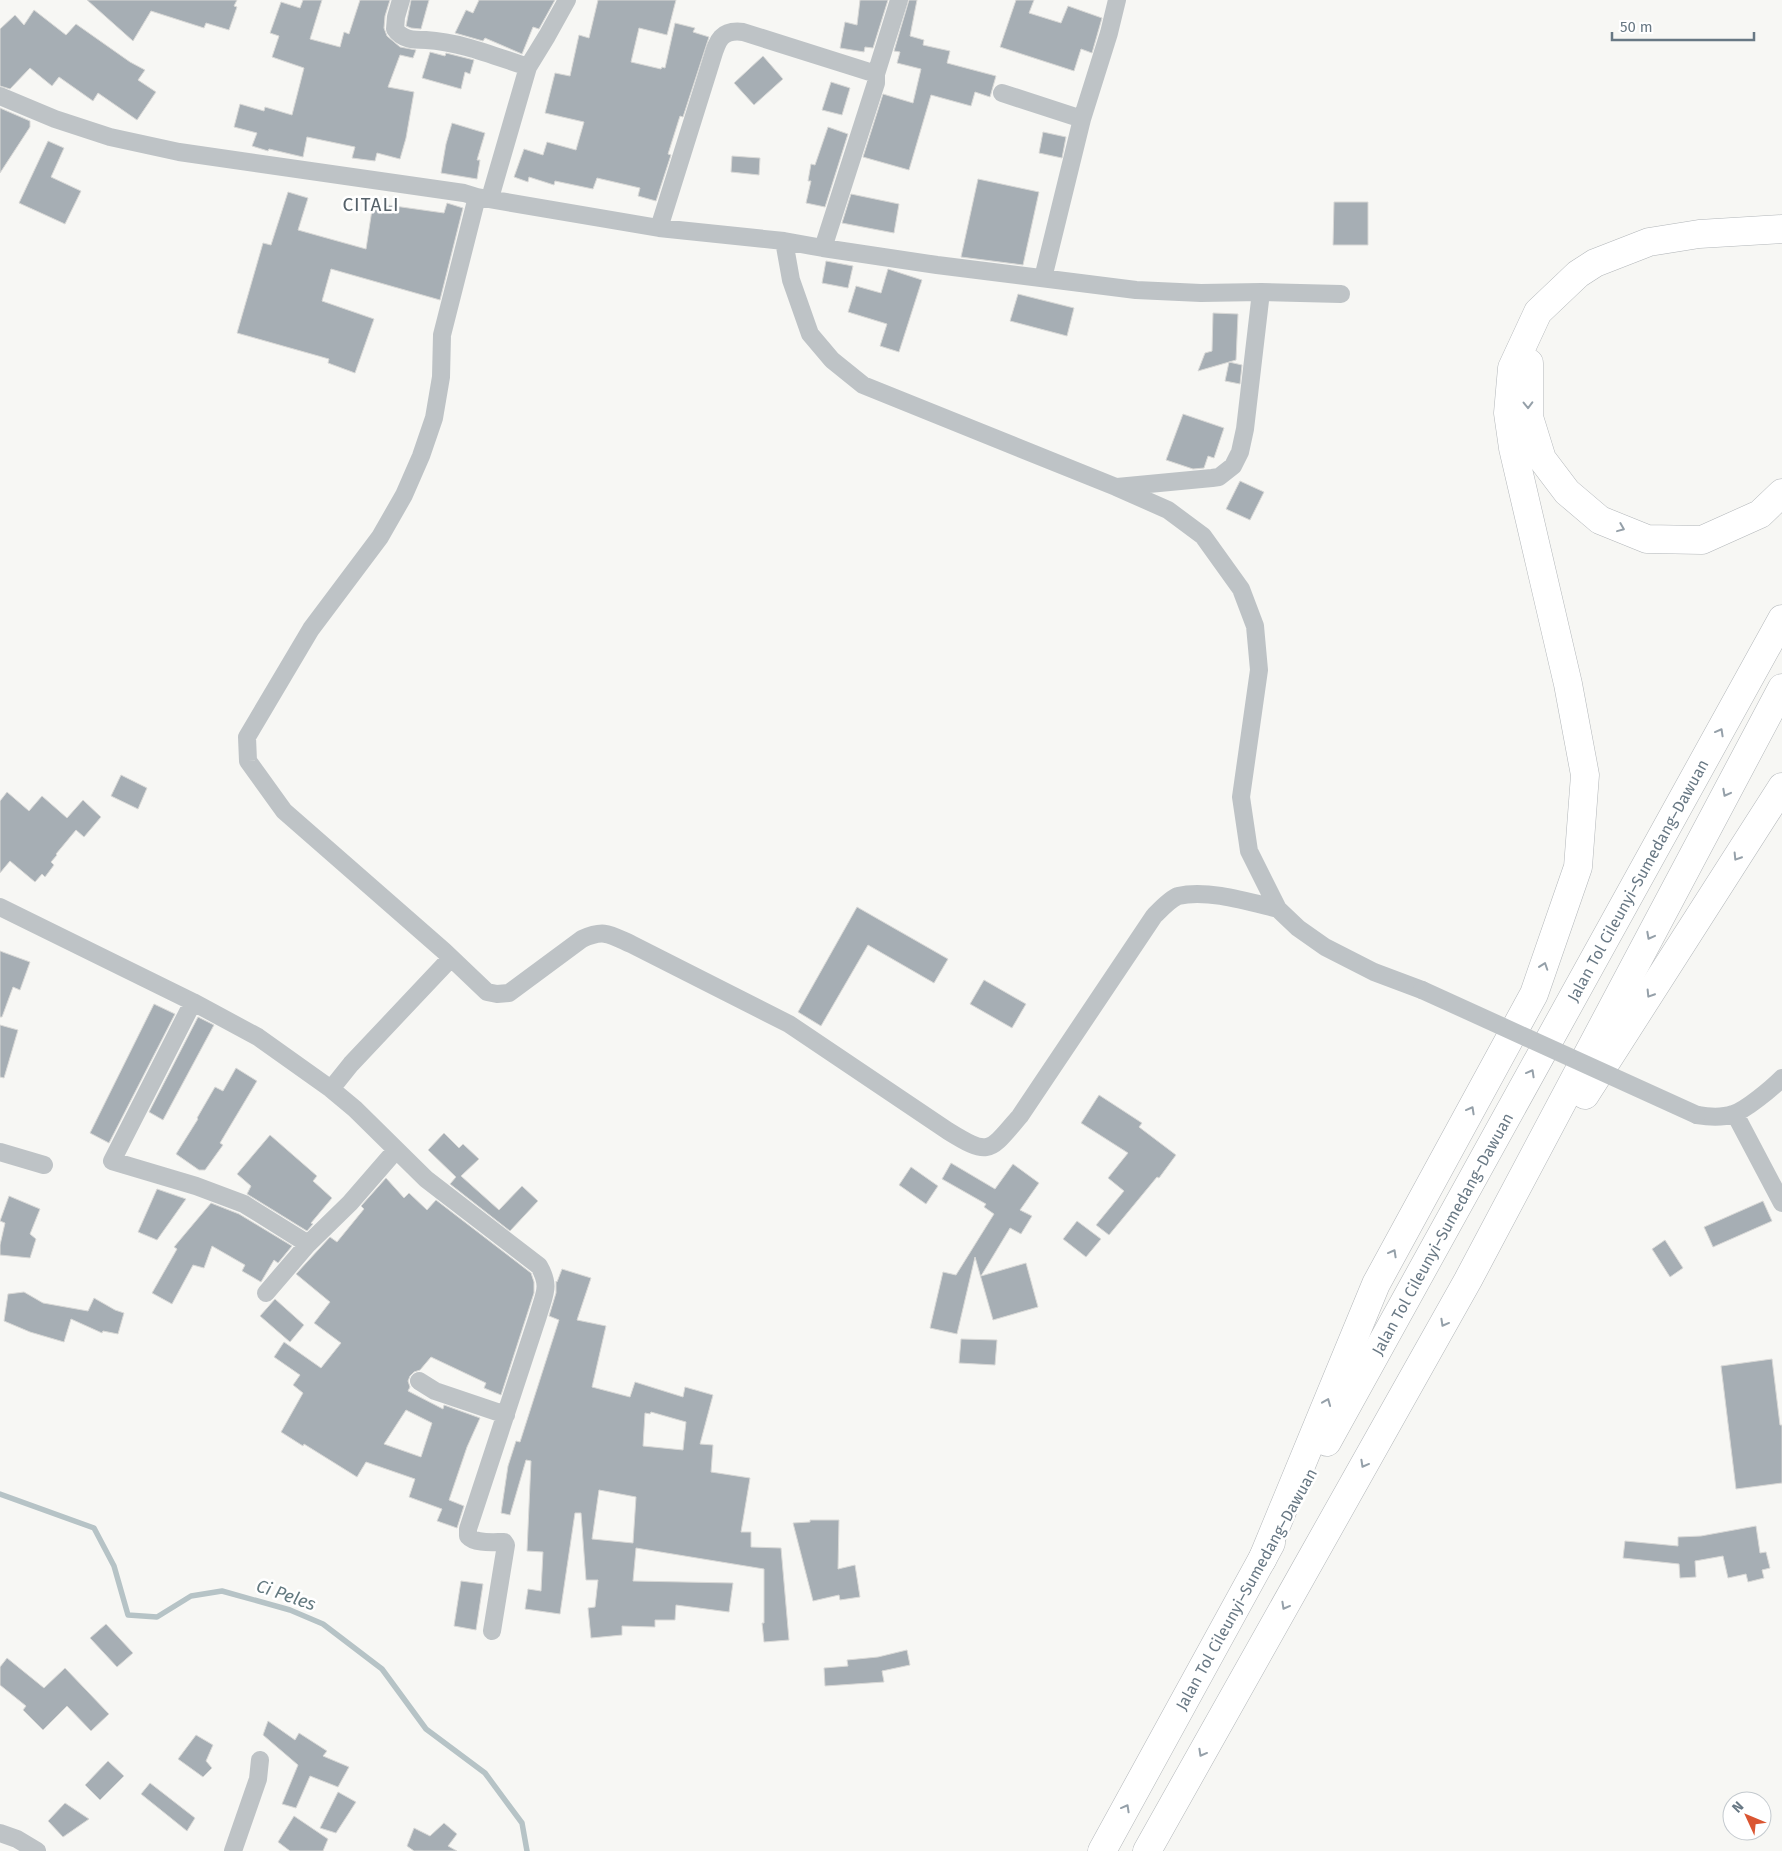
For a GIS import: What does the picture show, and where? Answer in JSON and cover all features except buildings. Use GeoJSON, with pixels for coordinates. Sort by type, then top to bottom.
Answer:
{"type":"FeatureCollection","features":[{"type":"Feature","properties":{"kind":"highway"},"geometry":{"type":"LineString","coordinates":[[1262,1560],[1376,1284],[1534,994],[1578,866],[1585,775],[1568,684],[1513,448],[1508,413],[1512,368],[1538,312],[1578,274],[1594,263],[1649,242],[1699,234],[1782,229]]}},
{"type":"Feature","properties":{"kind":"highway"},"geometry":{"type":"LineString","coordinates":[[1782,240],[1708,244],[1633,262],[1583,284],[1548,319],[1528,365],[1528,418],[1542,459],[1567,492],[1600,520],[1647,539],[1702,540],[1760,514],[1782,493]]}},
{"type":"Feature","properties":{"kind":"highway","name":"Jalan Tol Cileunyi–Sumedang–Dawuan"},"geometry":{"type":"LineString","coordinates":[[1102,1851],[1782,619]]}},
{"type":"Feature","properties":{"kind":"highway"},"geometry":{"type":"LineString","coordinates":[[1147,1851],[1468,1280],[1782,688]]}},
{"type":"Feature","properties":{"kind":"highway"},"geometry":{"type":"LineString","coordinates":[[1468,1280],[1782,787]]}},
{"type":"Feature","properties":{"kind":"street"},"geometry":{"type":"LineString","coordinates":[[401,0],[395,29],[401,36],[413,40],[461,45],[528,67]]}},
{"type":"Feature","properties":{"kind":"street"},"geometry":{"type":"LineString","coordinates":[[567,0],[528,67],[483,197],[442,335],[441,377],[434,418],[421,456],[404,495],[380,537],[311,629],[247,737],[248,761],[284,811],[487,992],[509,993],[582,939],[593,934],[607,933],[789,1024],[948,1131],[972,1145],[983,1148],[992,1146],[1000,1140],[1020,1116],[1154,916],[1176,897],[1202,894],[1278,909]]}},
{"type":"Feature","properties":{"kind":"street"},"geometry":{"type":"LineString","coordinates":[[824,248],[876,82],[876,74],[898,0]]}},
{"type":"Feature","properties":{"kind":"street"},"geometry":{"type":"LineString","coordinates":[[1043,278],[1082,119],[1109,33],[1117,0]]}},
{"type":"Feature","properties":{"kind":"street"},"geometry":{"type":"LineString","coordinates":[[660,228],[711,62],[718,43],[727,32],[743,32],[876,74]]}},
{"type":"Feature","properties":{"kind":"street"},"geometry":{"type":"LineString","coordinates":[[1002,93],[1082,119]]}},
{"type":"Feature","properties":{"kind":"street"},"geometry":{"type":"LineString","coordinates":[[0,96],[54,119],[110,137],[179,152],[464,193],[660,228],[784,241],[937,265],[1136,290],[1201,293],[1341,294]]}},
{"type":"Feature","properties":{"kind":"street"},"geometry":{"type":"LineString","coordinates":[[784,241],[791,280],[810,334],[832,360],[863,385],[1116,487],[1168,510],[1204,536],[1241,589],[1255,626],[1259,670],[1241,797],[1249,850],[1278,909],[1298,928],[1326,947],[1374,972],[1422,990],[1697,1115],[1709,1117],[1735,1114],[1772,1088],[1782,1078]]}},
{"type":"Feature","properties":{"kind":"street"},"geometry":{"type":"LineString","coordinates":[[1116,487],[1212,478],[1224,474],[1233,466],[1240,452],[1245,429],[1261,292]]}},
{"type":"Feature","properties":{"kind":"street"},"geometry":{"type":"LineString","coordinates":[[0,907],[193,1002],[258,1037],[331,1089],[355,1109],[426,1179],[539,1266],[547,1284],[468,1528],[468,1536],[476,1541],[504,1542],[506,1545],[492,1631]]}},
{"type":"Feature","properties":{"kind":"street"},"geometry":{"type":"LineString","coordinates":[[331,1089],[351,1064],[451,958]]}},
{"type":"Feature","properties":{"kind":"street"},"geometry":{"type":"LineString","coordinates":[[193,1002],[112,1161],[196,1186],[244,1204],[308,1244]]}},
{"type":"Feature","properties":{"kind":"street"},"geometry":{"type":"LineString","coordinates":[[1735,1114],[1782,1203]]}},
{"type":"Feature","properties":{"kind":"street"},"geometry":{"type":"LineString","coordinates":[[266,1293],[308,1244],[350,1203],[396,1150]]}},
{"type":"Feature","properties":{"kind":"street"},"geometry":{"type":"LineString","coordinates":[[0,1152],[44,1165]]}},
{"type":"Feature","properties":{"kind":"street"},"geometry":{"type":"LineString","coordinates":[[419,1381],[435,1391],[506,1415]]}},
{"type":"Feature","properties":{"kind":"street"},"geometry":{"type":"LineString","coordinates":[[233,1851],[258,1779],[260,1760]]}},
{"type":"Feature","properties":{"kind":"street"},"geometry":{"type":"LineString","coordinates":[[0,1833],[17,1839],[37,1851]]}},
{"type":"Feature","properties":{"kind":"waterway","name":"Ci Peles"},"geometry":{"type":"LineString","coordinates":[[0,1494],[94,1528],[114,1566],[128,1615],[157,1617],[191,1596],[222,1591],[290,1610],[323,1624],[382,1669],[426,1729],[485,1773],[522,1823],[527,1851]]}},
{"type":"Feature","properties":{"kind":"district","name":"CITALI"},"geometry":{"type":"Point","coordinates":[371,204]}}]}
